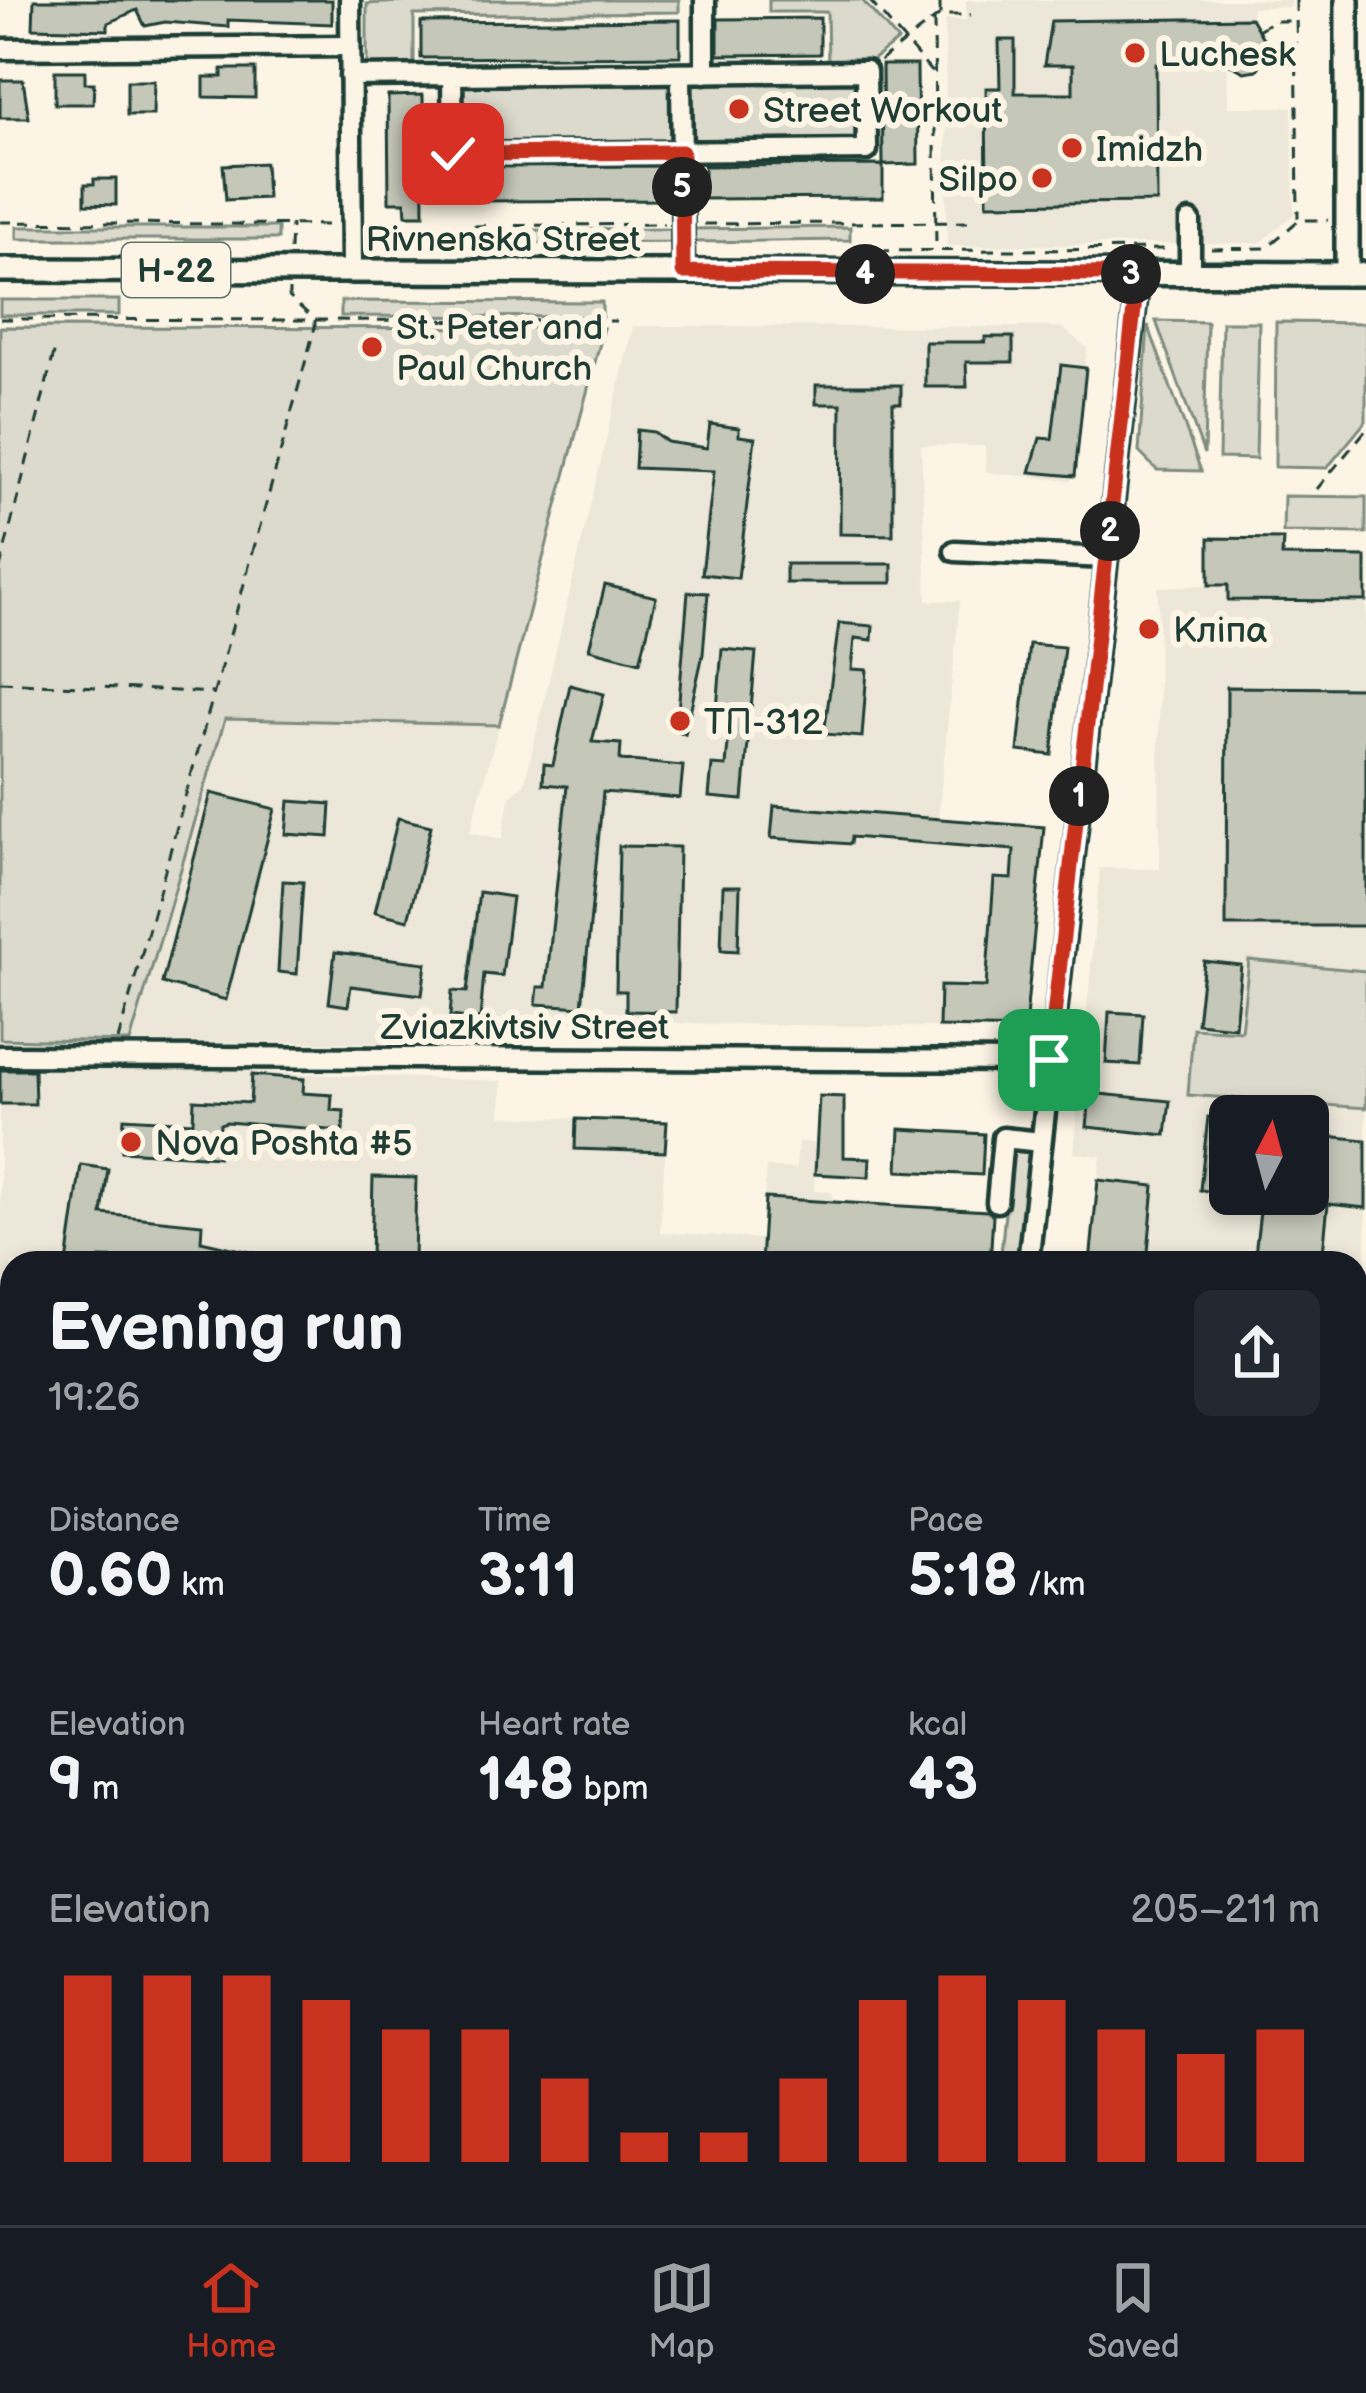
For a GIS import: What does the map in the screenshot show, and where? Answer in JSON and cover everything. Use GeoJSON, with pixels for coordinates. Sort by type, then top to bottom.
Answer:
{"type":"FeatureCollection","features":[{"type":"Feature","properties":{"kind":"main road"},"geometry":{"type":"LineString","coordinates":[[1347,0],[1357,274]]}},
{"type":"Feature","properties":{"kind":"main road","name":"Rivnenska Street"},"geometry":{"type":"LineString","coordinates":[[0,270],[1357,274]]}},
{"type":"Feature","properties":{"kind":"street"},"geometry":{"type":"LineString","coordinates":[[350,0],[352,271]]}},
{"type":"Feature","properties":{"kind":"street"},"geometry":{"type":"LineString","coordinates":[[705,0],[705,73]]}},
{"type":"Feature","properties":{"kind":"street"},"geometry":{"type":"LineString","coordinates":[[0,49],[350,46]]}},
{"type":"Feature","properties":{"kind":"street"},"geometry":{"type":"LineString","coordinates":[[350,76],[452,75],[681,73],[705,73],[866,71],[867,150],[453,154],[452,75]]}},
{"type":"Feature","properties":{"kind":"street"},"geometry":{"type":"LineString","coordinates":[[681,73],[683,272]]}},
{"type":"Feature","properties":{"kind":"street"},"geometry":{"type":"LineString","coordinates":[[1190,221],[1190,274]]}},
{"type":"Feature","properties":{"kind":"street"},"geometry":{"type":"LineString","coordinates":[[1029,1251],[1138,274]]}},
{"type":"Feature","properties":{"kind":"street"},"geometry":{"type":"LineString","coordinates":[[955,550],[1107,558]]}},
{"type":"Feature","properties":{"kind":"street","name":"Zviazkivtsiv Street"},"geometry":{"type":"LineString","coordinates":[[0,1056],[1049,1060]]}},
{"type":"Feature","properties":{"kind":"street"},"geometry":{"type":"LineString","coordinates":[[997,1202],[1003,1138],[1041,1142]]}},
{"type":"Feature","properties":{"kind":"path"},"geometry":{"type":"LineString","coordinates":[[868,0],[934,75]]}},
{"type":"Feature","properties":{"kind":"path"},"geometry":{"type":"LineString","coordinates":[[940,0],[940,15]]}},
{"type":"Feature","properties":{"kind":"path"},"geometry":{"type":"LineString","coordinates":[[856,251],[1266,248],[1298,220],[1296,0]]}},
{"type":"Feature","properties":{"kind":"path"},"geometry":{"type":"LineString","coordinates":[[866,71],[940,15],[971,15]]}},
{"type":"Feature","properties":{"kind":"path"},"geometry":{"type":"LineString","coordinates":[[934,20],[936,251]]}},
{"type":"Feature","properties":{"kind":"path"},"geometry":{"type":"LineString","coordinates":[[1258,30],[1273,21],[1297,21]]}},
{"type":"Feature","properties":{"kind":"path"},"geometry":{"type":"LineString","coordinates":[[0,222],[352,227],[973,222]]}},
{"type":"Feature","properties":{"kind":"path"},"geometry":{"type":"LineString","coordinates":[[0,319],[616,321]]}},
{"type":"Feature","properties":{"kind":"path"},"geometry":{"type":"LineString","coordinates":[[113,1057],[315,320]]}},
{"type":"Feature","properties":{"kind":"path"},"geometry":{"type":"LineString","coordinates":[[0,568],[55,349]]}},
{"type":"Feature","properties":{"kind":"path"},"geometry":{"type":"LineString","coordinates":[[1318,489],[1366,430]]}},
{"type":"Feature","properties":{"kind":"path"},"geometry":{"type":"LineString","coordinates":[[0,682],[216,693]]}},
{"type":"Feature","properties":{"kind":"shaded area"},"geometry":{"type":"Polygon","coordinates":[[[679,0],[679,12],[414,15],[414,68],[367,69],[367,4],[679,0]]]}},
{"type":"Feature","properties":{"kind":"shaded area"},"geometry":{"type":"Polygon","coordinates":[[[769,0],[862,0],[898,41],[865,65],[828,66],[827,12],[769,12],[769,0]]]}},
{"type":"Feature","properties":{"kind":"shaded area"},"geometry":{"type":"Polygon","coordinates":[[[966,0],[1291,0],[1291,7],[1252,7],[1251,18],[1226,20],[1228,107],[1292,107],[1294,214],[1260,243],[947,246],[945,20],[966,20],[966,0]]]}},
{"type":"Feature","properties":{"kind":"shaded area"},"geometry":{"type":"Polygon","coordinates":[[[859,79],[860,143],[689,145],[688,80],[859,79]]]}},
{"type":"Feature","properties":{"kind":"shaded area"},"geometry":{"type":"Polygon","coordinates":[[[674,80],[675,145],[460,146],[459,82],[674,80]]]}},
{"type":"Feature","properties":{"kind":"shaded area"},"geometry":{"type":"Polygon","coordinates":[[[17,227],[278,227],[278,239],[17,239],[17,227]]]}},
{"type":"Feature","properties":{"kind":"shaded area"},"geometry":{"type":"Polygon","coordinates":[[[850,227],[850,240],[689,242],[689,229],[850,227]]]}},
{"type":"Feature","properties":{"kind":"shaded area"},"geometry":{"type":"Polygon","coordinates":[[[676,229],[677,242],[445,244],[445,231],[676,229]]]}},
{"type":"Feature","properties":{"kind":"shaded area"},"geometry":{"type":"Polygon","coordinates":[[[0,300],[119,300],[119,315],[0,315],[0,300]]]}},
{"type":"Feature","properties":{"kind":"shaded area"},"geometry":{"type":"Polygon","coordinates":[[[341,301],[602,302],[602,317],[341,316],[341,301]]]}},
{"type":"Feature","properties":{"kind":"shaded area"},"geometry":{"type":"Polygon","coordinates":[[[1156,321],[1207,322],[1204,454],[1156,321]]]}},
{"type":"Feature","properties":{"kind":"shaded area"},"geometry":{"type":"Polygon","coordinates":[[[1222,322],[1259,322],[1256,459],[1219,458],[1222,322]]]}},
{"type":"Feature","properties":{"kind":"shaded area"},"geometry":{"type":"Polygon","coordinates":[[[1276,322],[1366,323],[1366,421],[1327,468],[1275,467],[1276,322]]]}},
{"type":"Feature","properties":{"kind":"shaded area"},"geometry":{"type":"Polygon","coordinates":[[[1148,325],[1201,471],[1157,470],[1139,452],[1148,325]]]}},
{"type":"Feature","properties":{"kind":"shaded area"},"geometry":{"type":"Polygon","coordinates":[[[633,326],[1061,327],[1087,348],[1071,481],[986,472],[985,446],[921,445],[927,601],[960,601],[938,818],[1044,827],[1025,1029],[496,1020],[494,1034],[477,1043],[130,1042],[225,719],[499,725],[470,832],[502,839],[510,796],[524,785],[633,326]]]}},
{"type":"Feature","properties":{"kind":"shaded area"},"geometry":{"type":"Polygon","coordinates":[[[0,327],[604,328],[499,725],[225,719],[130,1042],[0,1039],[0,327]]]}},
{"type":"Feature","properties":{"kind":"shaded area"},"geometry":{"type":"Polygon","coordinates":[[[1284,496],[1366,497],[1366,533],[1283,532],[1284,496]]]}},
{"type":"Feature","properties":{"kind":"shaded area"},"geometry":{"type":"Polygon","coordinates":[[[1209,538],[1283,539],[1283,556],[1366,557],[1366,1251],[1148,1251],[1154,1186],[1098,1180],[1101,1156],[1074,1153],[1100,868],[1160,869],[1158,587],[1209,585],[1209,538]]]}},
{"type":"Feature","properties":{"kind":"shaded area"},"geometry":{"type":"Polygon","coordinates":[[[1249,960],[1366,971],[1366,1108],[1329,1105],[1329,1095],[1188,1095],[1193,1028],[1241,1031],[1249,960]]]}},
{"type":"Feature","properties":{"kind":"shaded area"},"geometry":{"type":"Polygon","coordinates":[[[59,1065],[502,1081],[501,1116],[667,1122],[660,1232],[762,1239],[766,1167],[796,1169],[798,1142],[816,1143],[814,1191],[832,1192],[832,1203],[993,1211],[991,1251],[0,1251],[0,1070],[59,1065]]]}},
{"type":"Feature","properties":{"kind":"shaded area"},"geometry":{"type":"Polygon","coordinates":[[[1011,1151],[1031,1153],[1021,1251],[1001,1251],[1011,1151]]]}},
{"type":"Feature","properties":{"kind":"building"},"geometry":{"type":"Polygon","coordinates":[[[34,0],[332,0],[332,24],[228,20],[228,27],[165,22],[145,26],[137,10],[108,23],[108,30],[33,28],[34,0]]]}},
{"type":"Feature","properties":{"kind":"building"},"geometry":{"type":"Polygon","coordinates":[[[820,18],[820,54],[718,55],[718,19],[820,18]]]}},
{"type":"Feature","properties":{"kind":"building","name":"Imidzh"},"geometry":{"type":"Polygon","coordinates":[[[1251,18],[1264,40],[1264,59],[1257,70],[1244,72],[1227,63],[1156,64],[1157,202],[987,204],[986,88],[1000,88],[999,40],[1015,40],[1015,93],[1073,93],[1073,65],[1044,65],[1051,21],[1251,18]]]}},
{"type":"Feature","properties":{"kind":"building"},"geometry":{"type":"Polygon","coordinates":[[[680,20],[680,56],[421,58],[421,22],[680,20]]]}},
{"type":"Feature","properties":{"kind":"building"},"geometry":{"type":"Polygon","coordinates":[[[882,65],[917,65],[918,164],[883,165],[882,65]]]}},
{"type":"Feature","properties":{"kind":"building"},"geometry":{"type":"Polygon","coordinates":[[[222,69],[255,69],[255,98],[204,97],[204,77],[222,77],[222,69]]]}},
{"type":"Feature","properties":{"kind":"building"},"geometry":{"type":"Polygon","coordinates":[[[55,71],[85,71],[85,83],[94,83],[93,104],[55,104],[55,71]]]}},
{"type":"Feature","properties":{"kind":"building"},"geometry":{"type":"Polygon","coordinates":[[[0,80],[23,80],[29,118],[0,118],[0,80]]]}},
{"type":"Feature","properties":{"kind":"building"},"geometry":{"type":"Polygon","coordinates":[[[127,81],[154,81],[153,115],[127,115],[127,81]]]}},
{"type":"Feature","properties":{"kind":"building"},"geometry":{"type":"Polygon","coordinates":[[[423,95],[424,215],[406,215],[405,202],[389,202],[388,96],[423,95]]]}},
{"type":"Feature","properties":{"kind":"building"},"geometry":{"type":"Polygon","coordinates":[[[265,163],[267,198],[226,200],[223,165],[265,163]]]}},
{"type":"Feature","properties":{"kind":"building"},"geometry":{"type":"Polygon","coordinates":[[[883,165],[883,198],[704,199],[704,166],[883,165]]]}},
{"type":"Feature","properties":{"kind":"building"},"geometry":{"type":"Polygon","coordinates":[[[667,166],[668,200],[476,201],[475,167],[667,166]]]}},
{"type":"Feature","properties":{"kind":"building"},"geometry":{"type":"Polygon","coordinates":[[[94,179],[116,179],[116,205],[85,204],[85,184],[94,184],[94,179]]]}},
{"type":"Feature","properties":{"kind":"building"},"geometry":{"type":"Polygon","coordinates":[[[985,337],[1013,337],[1013,362],[966,362],[967,387],[925,387],[925,342],[985,342],[985,337]]]}},
{"type":"Feature","properties":{"kind":"building"},"geometry":{"type":"Polygon","coordinates":[[[1061,365],[1086,368],[1075,476],[1030,472],[1040,438],[1052,439],[1061,365]]]}},
{"type":"Feature","properties":{"kind":"building"},"geometry":{"type":"Polygon","coordinates":[[[816,385],[901,385],[901,403],[893,403],[893,535],[840,534],[841,404],[816,404],[816,385]]]}},
{"type":"Feature","properties":{"kind":"building"},"geometry":{"type":"Polygon","coordinates":[[[710,424],[739,428],[739,436],[755,438],[738,578],[702,574],[714,471],[635,468],[637,430],[654,432],[667,442],[707,448],[710,424]]]}},
{"type":"Feature","properties":{"kind":"building"},"geometry":{"type":"Polygon","coordinates":[[[1209,538],[1283,539],[1282,556],[1366,557],[1366,601],[1228,600],[1228,585],[1209,585],[1209,538]]]}},
{"type":"Feature","properties":{"kind":"building"},"geometry":{"type":"Polygon","coordinates":[[[786,564],[892,564],[892,583],[786,583],[786,564]]]}},
{"type":"Feature","properties":{"kind":"building"},"geometry":{"type":"Polygon","coordinates":[[[605,585],[656,597],[640,662],[589,649],[605,585]]]}},
{"type":"Feature","properties":{"kind":"building"},"geometry":{"type":"Polygon","coordinates":[[[688,592],[708,593],[703,654],[685,734],[670,727],[678,712],[688,592]]]}},
{"type":"Feature","properties":{"kind":"building"},"geometry":{"type":"Polygon","coordinates":[[[839,623],[873,626],[872,640],[855,638],[852,669],[867,670],[862,737],[824,734],[839,623]]]}},
{"type":"Feature","properties":{"kind":"building"},"geometry":{"type":"Polygon","coordinates":[[[1029,644],[1064,647],[1052,755],[1018,751],[1029,644]]]}},
{"type":"Feature","properties":{"kind":"building"},"geometry":{"type":"Polygon","coordinates":[[[722,649],[756,652],[743,800],[709,797],[712,765],[726,766],[731,710],[717,709],[722,649]]]}},
{"type":"Feature","properties":{"kind":"building"},"geometry":{"type":"Polygon","coordinates":[[[570,685],[604,694],[592,742],[621,744],[620,760],[683,766],[680,798],[603,792],[582,1007],[536,1004],[538,987],[546,987],[567,786],[543,784],[544,764],[553,765],[570,685]]]}},
{"type":"Feature","properties":{"kind":"building"},"geometry":{"type":"Polygon","coordinates":[[[1227,687],[1366,688],[1366,926],[1226,926],[1227,687]]]}},
{"type":"Feature","properties":{"kind":"building"},"geometry":{"type":"Polygon","coordinates":[[[211,793],[275,809],[226,1000],[162,983],[211,793]]]}},
{"type":"Feature","properties":{"kind":"building"},"geometry":{"type":"Polygon","coordinates":[[[289,801],[331,804],[329,837],[286,834],[289,801]]]}},
{"type":"Feature","properties":{"kind":"building"},"geometry":{"type":"Polygon","coordinates":[[[774,806],[1044,827],[1025,1029],[939,1027],[940,986],[986,987],[994,878],[1012,879],[1014,850],[851,837],[850,844],[771,838],[774,806]]]}},
{"type":"Feature","properties":{"kind":"building"},"geometry":{"type":"Polygon","coordinates":[[[398,818],[431,826],[408,920],[375,912],[398,818]]]}},
{"type":"Feature","properties":{"kind":"building"},"geometry":{"type":"Polygon","coordinates":[[[619,846],[679,847],[676,1012],[626,1011],[626,991],[616,991],[619,846]]]}},
{"type":"Feature","properties":{"kind":"building"},"geometry":{"type":"Polygon","coordinates":[[[283,881],[303,882],[297,974],[278,972],[283,881]]]}},
{"type":"Feature","properties":{"kind":"building"},"geometry":{"type":"Polygon","coordinates":[[[723,886],[740,886],[738,951],[721,950],[723,886]]]}},
{"type":"Feature","properties":{"kind":"building"},"geometry":{"type":"Polygon","coordinates":[[[479,892],[512,897],[502,976],[484,974],[480,1019],[450,1016],[452,991],[467,992],[479,892]]]}},
{"type":"Feature","properties":{"kind":"building"},"geometry":{"type":"Polygon","coordinates":[[[335,952],[426,963],[422,995],[351,986],[348,1006],[329,1003],[335,952]]]}},
{"type":"Feature","properties":{"kind":"building"},"geometry":{"type":"Polygon","coordinates":[[[1204,961],[1241,965],[1235,1027],[1197,1023],[1204,961]]]}},
{"type":"Feature","properties":{"kind":"building"},"geometry":{"type":"Polygon","coordinates":[[[1109,1012],[1143,1014],[1140,1065],[1106,1063],[1109,1012]]]}},
{"type":"Feature","properties":{"kind":"building"},"geometry":{"type":"Polygon","coordinates":[[[0,1070],[34,1070],[35,1104],[0,1104],[0,1070]]]}},
{"type":"Feature","properties":{"kind":"building"},"geometry":{"type":"Polygon","coordinates":[[[252,1075],[304,1079],[303,1093],[332,1095],[331,1110],[344,1111],[343,1131],[226,1122],[220,1124],[218,1157],[122,1151],[124,1118],[193,1122],[194,1100],[250,1103],[252,1075]]]}},
{"type":"Feature","properties":{"kind":"building"},"geometry":{"type":"Polygon","coordinates":[[[1090,1093],[1170,1101],[1166,1135],[1087,1127],[1090,1093]]]}},
{"type":"Feature","properties":{"kind":"building"},"geometry":{"type":"Polygon","coordinates":[[[819,1096],[844,1097],[844,1157],[870,1158],[869,1177],[815,1174],[819,1096]]]}},
{"type":"Feature","properties":{"kind":"building"},"geometry":{"type":"Polygon","coordinates":[[[1208,1117],[1209,1191],[1200,1190],[1208,1117]]]}},
{"type":"Feature","properties":{"kind":"building"},"geometry":{"type":"Polygon","coordinates":[[[576,1119],[667,1122],[665,1152],[575,1149],[576,1119]]]}},
{"type":"Feature","properties":{"kind":"building"},"geometry":{"type":"Polygon","coordinates":[[[900,1129],[984,1134],[982,1175],[898,1171],[900,1129]]]}},
{"type":"Feature","properties":{"kind":"building"},"geometry":{"type":"Polygon","coordinates":[[[1329,1136],[1366,1140],[1366,1208],[1329,1204],[1329,1136]]]}},
{"type":"Feature","properties":{"kind":"building"},"geometry":{"type":"Polygon","coordinates":[[[81,1165],[108,1169],[102,1214],[202,1224],[201,1241],[245,1251],[69,1251],[81,1165]]]}},
{"type":"Feature","properties":{"kind":"building"},"geometry":{"type":"Polygon","coordinates":[[[373,1177],[416,1178],[414,1251],[371,1251],[373,1177]]]}},
{"type":"Feature","properties":{"kind":"building"},"geometry":{"type":"Polygon","coordinates":[[[1098,1180],[1154,1186],[1148,1251],[1091,1251],[1098,1180]]]}},
{"type":"Feature","properties":{"kind":"building"},"geometry":{"type":"Polygon","coordinates":[[[765,1198],[988,1211],[993,1215],[991,1251],[762,1251],[765,1198]]]}},
{"type":"Feature","properties":{"kind":"building"},"geometry":{"type":"Polygon","coordinates":[[[1260,1215],[1327,1215],[1323,1251],[1255,1251],[1260,1215]]]}},
{"type":"Feature","properties":{"kind":"place","name":"Luchesk"},"geometry":{"type":"Point","coordinates":[1135,53]}},
{"type":"Feature","properties":{"kind":"place","name":"Street Workout"},"geometry":{"type":"Point","coordinates":[739,109]}},
{"type":"Feature","properties":{"kind":"place","name":"Imidzh"},"geometry":{"type":"Point","coordinates":[1072,148]}},
{"type":"Feature","properties":{"kind":"place","name":"Silpo"},"geometry":{"type":"Point","coordinates":[1042,178]}},
{"type":"Feature","properties":{"kind":"place","name":"St. Peter and Paul Church"},"geometry":{"type":"Point","coordinates":[372,347]}},
{"type":"Feature","properties":{"kind":"place","name":"Кліпа"},"geometry":{"type":"Point","coordinates":[1149,629]}},
{"type":"Feature","properties":{"kind":"place","name":"ТП-312"},"geometry":{"type":"Point","coordinates":[680,721]}},
{"type":"Feature","properties":{"kind":"place","name":"Nova Poshta #5"},"geometry":{"type":"Point","coordinates":[131,1142]}},
{"type":"Feature","properties":{"kind":"route"},"geometry":{"type":"LineString","coordinates":[[453,154],[682,152],[683,272],[1138,274],[1049,1060]]}}]}
